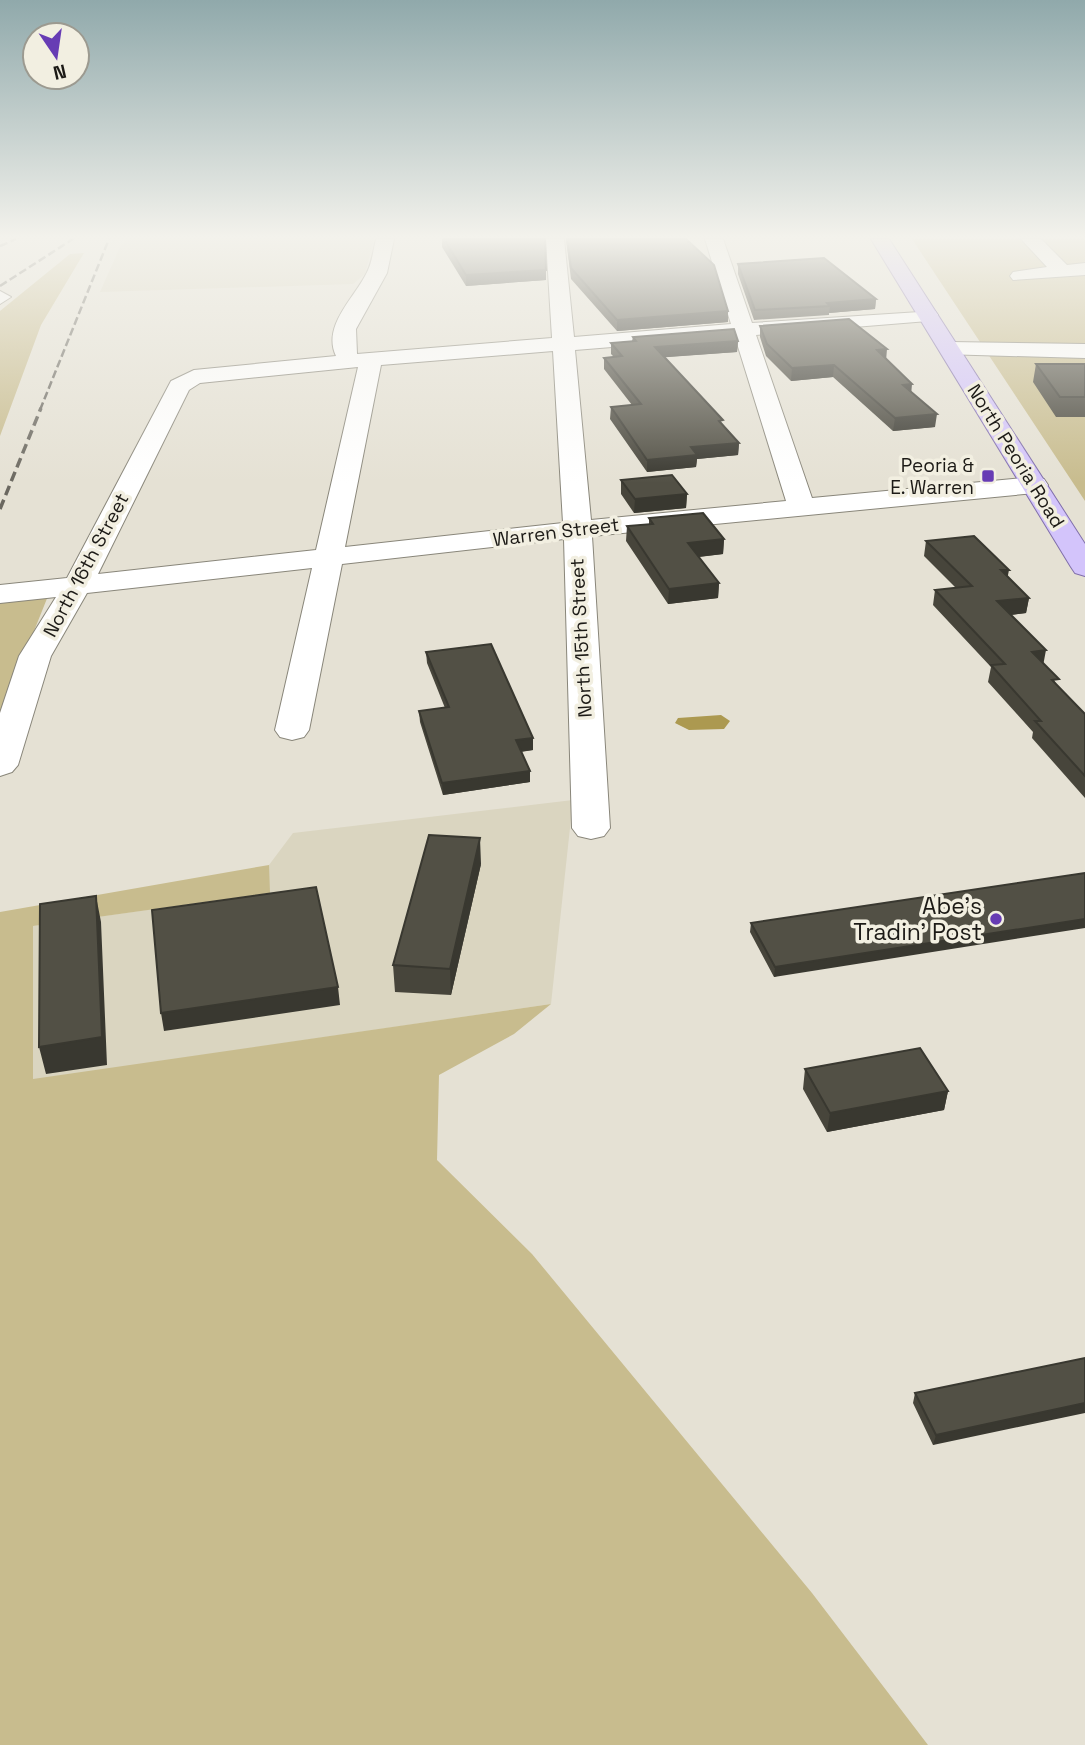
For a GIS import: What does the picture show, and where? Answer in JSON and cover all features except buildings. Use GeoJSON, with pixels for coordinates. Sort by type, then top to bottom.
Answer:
{"type":"FeatureCollection","features":[{"type":"Feature","properties":{"kind":"main road","name":"North Peoria Road"},"geometry":{"type":"LineString","coordinates":[[932,320],[1085,567]]}},
{"type":"Feature","properties":{"kind":"street"},"geometry":{"type":"LineString","coordinates":[[349,320],[342,340],[342,351],[360,360],[857,320]]}},
{"type":"Feature","properties":{"kind":"street","name":"North 15th Street"},"geometry":{"type":"LineString","coordinates":[[560,320],[577,531],[591,828]]}},
{"type":"Feature","properties":{"kind":"street"},"geometry":{"type":"LineString","coordinates":[[741,320],[801,506]]}},
{"type":"Feature","properties":{"kind":"street"},"geometry":{"type":"LineString","coordinates":[[950,349],[1085,351]]}},
{"type":"Feature","properties":{"kind":"street"},"geometry":{"type":"LineString","coordinates":[[292,730],[329,557],[360,360]]}},
{"type":"Feature","properties":{"kind":"street","name":"North 16th Street"},"geometry":{"type":"LineString","coordinates":[[0,765],[35,656],[78,584],[179,386],[194,377],[360,360]]}},
{"type":"Feature","properties":{"kind":"street","name":"Warren Street"},"geometry":{"type":"LineString","coordinates":[[0,594],[801,506],[1035,485]]}},
{"type":"Feature","properties":{"kind":"shaded area"},"geometry":{"type":"Polygon","coordinates":[[[0,320],[44,320],[41,325],[0,436],[0,320]]]}},
{"type":"Feature","properties":{"kind":"shaded area"},"geometry":{"type":"Polygon","coordinates":[[[966,320],[1085,320],[1085,501],[966,320]]]}},
{"type":"Feature","properties":{"kind":"shaded area"},"geometry":{"type":"Polygon","coordinates":[[[48,596],[0,716],[0,601],[48,596]]]}},
{"type":"Feature","properties":{"kind":"shaded area"},"geometry":{"type":"Polygon","coordinates":[[[721,715],[730,721],[724,729],[689,730],[675,723],[678,718],[721,715]]]}},
{"type":"Feature","properties":{"kind":"shaded area"},"geometry":{"type":"Polygon","coordinates":[[[573,800],[551,1004],[33,1080],[32,926],[269,893],[269,865],[293,833],[573,800]]]}},
{"type":"Feature","properties":{"kind":"shaded area"},"geometry":{"type":"Polygon","coordinates":[[[269,865],[270,893],[33,926],[33,1079],[551,1004],[514,1034],[439,1075],[437,1160],[532,1254],[812,1593],[928,1745],[0,1745],[0,912],[269,865]]]}},
{"type":"Feature","properties":{"kind":"railway"},"geometry":{"type":"LineString","coordinates":[[40,410],[76,320]]}},
{"type":"Feature","properties":{"kind":"railway"},"geometry":{"type":"LineString","coordinates":[[0,509],[41,408]]}},
{"type":"Feature","properties":{"kind":"place","name":"Peoria & E. Warren"},"geometry":{"type":"Point","coordinates":[988,476]}},
{"type":"Feature","properties":{"kind":"place","name":"Abe's Tradin' Post"},"geometry":{"type":"Point","coordinates":[996,919]}}]}
